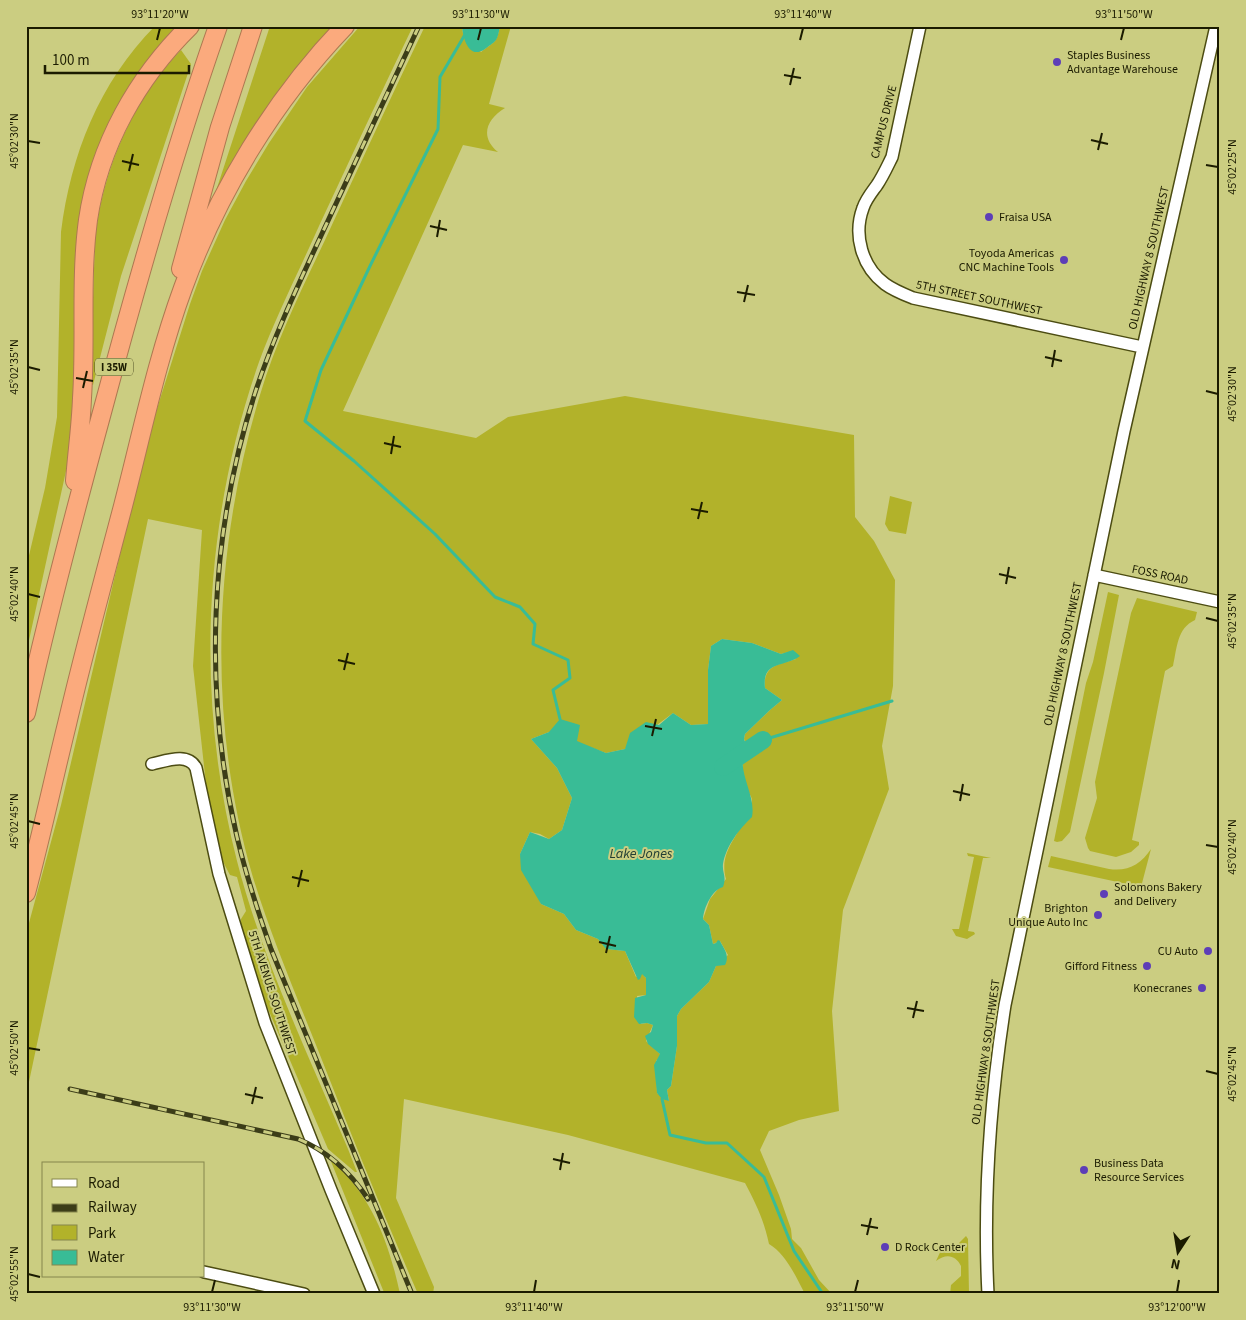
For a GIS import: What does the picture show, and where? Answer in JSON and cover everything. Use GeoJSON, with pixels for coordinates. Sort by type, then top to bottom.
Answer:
{"type":"FeatureCollection","features":[{"type":"Feature","properties":{"kind":"highway"},"geometry":{"type":"LineString","coordinates":[[70,530],[82,398],[88,220],[100,173],[113,134],[129,104],[161,56],[190,26]]}},
{"type":"Feature","properties":{"kind":"highway","name":"I 35W"},"geometry":{"type":"LineString","coordinates":[[26,713],[70,530],[138,277],[166,181],[218,26]]}},
{"type":"Feature","properties":{"kind":"highway"},"geometry":{"type":"LineString","coordinates":[[26,893],[67,723],[158,367],[180,270],[203,184],[253,26]]}},
{"type":"Feature","properties":{"kind":"highway"},"geometry":{"type":"LineString","coordinates":[[158,367],[190,272],[217,210],[237,173],[284,100],[310,66],[345,26]]}},
{"type":"Feature","properties":{"kind":"street","name":"CAMPUS DRIVE"},"geometry":{"type":"LineString","coordinates":[[860,219],[867,199],[892,158],[920,26]]}},
{"type":"Feature","properties":{"kind":"street","name":"OLD HIGHWAY 8 SOUTHWEST"},"geometry":{"type":"LineString","coordinates":[[988,1294],[987,1168],[991,1106],[1002,1024],[1142,347],[1216,26]]}},
{"type":"Feature","properties":{"kind":"street","name":"5TH STREET SOUTHWEST"},"geometry":{"type":"LineString","coordinates":[[860,219],[860,245],[869,267],[883,283],[901,294],[1142,347]]}},
{"type":"Feature","properties":{"kind":"street","name":"FOSS ROAD"},"geometry":{"type":"LineString","coordinates":[[1094,575],[1220,602]]}},
{"type":"Feature","properties":{"kind":"street","name":"5TH AVENUE SOUTHWEST"},"geometry":{"type":"LineString","coordinates":[[152,764],[183,759],[192,761],[196,768],[219,874],[265,1023],[374,1294]]}},
{"type":"Feature","properties":{"kind":"street"},"geometry":{"type":"LineString","coordinates":[[205,1272],[304,1294]]}},
{"type":"Feature","properties":{"kind":"green space"},"geometry":{"type":"Polygon","coordinates":[[[155,26],[182,26],[132,84],[112,118],[97,152],[77,358],[71,448],[26,654],[26,568],[45,488],[57,417],[61,232],[66,203],[80,148],[103,96],[135,48],[155,26]]]}},
{"type":"Feature","properties":{"kind":"green space"},"geometry":{"type":"Polygon","coordinates":[[[270,26],[335,26],[215,194],[270,26]]]}},
{"type":"Feature","properties":{"kind":"green space"},"geometry":{"type":"Polygon","coordinates":[[[360,26],[413,26],[288,294],[259,362],[240,422],[226,484],[216,547],[211,610],[211,673],[215,737],[224,799],[237,861],[247,898],[273,971],[348,1149],[357,1172],[355,1172],[328,1149],[268,1009],[240,926],[241,919],[246,911],[237,877],[230,875],[221,858],[208,802],[193,666],[202,530],[148,519],[26,1096],[26,934],[61,805],[134,495],[155,415],[202,271],[225,220],[269,143],[307,87],[360,26]]]}},
{"type":"Feature","properties":{"kind":"green space"},"geometry":{"type":"Polygon","coordinates":[[[425,26],[462,26],[463,34],[481,52],[494,42],[498,36],[500,26],[511,26],[489,104],[505,108],[494,117],[487,134],[492,146],[498,152],[463,145],[343,411],[476,438],[508,417],[625,396],[854,435],[855,517],[874,541],[895,580],[893,686],[882,746],[889,789],[843,910],[832,1011],[839,1111],[799,1120],[769,1131],[760,1150],[779,1195],[791,1229],[792,1239],[801,1248],[819,1280],[832,1294],[805,1294],[781,1254],[769,1244],[765,1227],[745,1183],[568,1135],[404,1099],[396,1198],[434,1287],[433,1294],[418,1294],[342,1111],[283,963],[259,896],[237,815],[222,695],[222,634],[225,574],[233,513],[244,454],[266,375],[281,336],[425,26]],[[722,639],[711,646],[708,670],[708,724],[691,725],[673,713],[625,749],[606,753],[549,732],[531,739],[557,768],[572,798],[562,830],[549,839],[540,834],[530,832],[520,854],[541,904],[564,914],[576,930],[598,939],[607,949],[625,951],[636,977],[642,973],[646,978],[646,995],[637,996],[641,1024],[653,1025],[646,1041],[660,1054],[656,1061],[657,1093],[669,1101],[667,1090],[671,1086],[677,1046],[677,1016],[681,1009],[709,982],[716,966],[728,955],[720,941],[713,944],[709,925],[703,919],[710,899],[726,879],[724,869],[727,852],[752,801],[747,789],[742,766],[747,744],[744,739],[745,734],[782,700],[765,688],[766,675],[769,670],[796,659],[789,652],[781,654],[752,643],[722,639]]]}},
{"type":"Feature","properties":{"kind":"green space"},"geometry":{"type":"Polygon","coordinates":[[[181,50],[191,64],[121,276],[93,385],[90,384],[95,240],[104,188],[122,138],[134,114],[164,70],[181,50]]]}},
{"type":"Feature","properties":{"kind":"green space"},"geometry":{"type":"Polygon","coordinates":[[[890,496],[912,502],[906,534],[889,531],[885,524],[890,496]]]}},
{"type":"Feature","properties":{"kind":"green space"},"geometry":{"type":"Polygon","coordinates":[[[1108,592],[1119,595],[1104,673],[1070,832],[1062,841],[1057,842],[1054,841],[1086,683],[1093,662],[1108,592]]]}},
{"type":"Feature","properties":{"kind":"green space"},"geometry":{"type":"Polygon","coordinates":[[[1137,598],[1197,612],[1195,620],[1181,633],[1173,666],[1165,671],[1132,840],[1139,842],[1139,845],[1131,852],[1116,857],[1090,851],[1085,838],[1097,798],[1095,782],[1131,613],[1137,598]]]}},
{"type":"Feature","properties":{"kind":"green space"},"geometry":{"type":"Polygon","coordinates":[[[1151,849],[1141,887],[1048,867],[1051,856],[1109,869],[1128,868],[1143,859],[1151,849]]]}},
{"type":"Feature","properties":{"kind":"green space"},"geometry":{"type":"Polygon","coordinates":[[[967,853],[991,858],[983,858],[968,931],[975,934],[967,939],[956,936],[952,929],[959,929],[974,857],[968,856],[967,853]]]}},
{"type":"Feature","properties":{"kind":"green space"},"geometry":{"type":"Polygon","coordinates":[[[330,1159],[357,1188],[376,1220],[390,1256],[400,1294],[385,1294],[330,1159]]]}},
{"type":"Feature","properties":{"kind":"green space"},"geometry":{"type":"Polygon","coordinates":[[[966,1236],[968,1239],[969,1294],[950,1294],[951,1285],[961,1276],[961,1266],[954,1257],[950,1256],[936,1261],[943,1246],[956,1251],[958,1244],[966,1236]]]}},
{"type":"Feature","properties":{"kind":"water"},"geometry":{"type":"Polygon","coordinates":[[[462,26],[500,26],[494,42],[485,49],[475,52],[465,42],[462,26]]]}},
{"type":"Feature","properties":{"kind":"water","name":"Lake Jones"},"geometry":{"type":"Polygon","coordinates":[[[722,639],[752,643],[781,654],[793,650],[800,656],[775,666],[767,673],[765,688],[782,700],[745,734],[744,739],[747,747],[743,752],[742,761],[752,801],[752,817],[730,844],[723,864],[725,880],[723,887],[715,892],[709,900],[703,919],[709,925],[713,944],[718,940],[720,941],[727,955],[726,961],[725,965],[716,966],[709,982],[681,1009],[677,1016],[677,1046],[671,1086],[667,1090],[669,1101],[662,1099],[657,1093],[654,1065],[660,1054],[648,1044],[645,1036],[651,1032],[653,1025],[647,1023],[639,1024],[634,1017],[635,998],[646,995],[646,978],[642,974],[638,980],[625,951],[606,949],[598,939],[576,930],[564,914],[541,904],[521,870],[520,854],[530,832],[549,839],[562,830],[572,798],[557,768],[531,739],[549,732],[560,719],[580,725],[577,741],[606,753],[625,749],[630,733],[646,722],[659,725],[673,713],[691,725],[708,724],[708,670],[711,646],[722,639]]]}},
{"type":"Feature","properties":{"kind":"waterway"},"geometry":{"type":"LineString","coordinates":[[470,26],[440,77],[438,129],[321,370],[305,421],[354,461],[435,534],[495,597],[520,607],[535,624],[533,644],[568,660],[570,678],[553,690],[560,719]]}},
{"type":"Feature","properties":{"kind":"waterway"},"geometry":{"type":"LineString","coordinates":[[763,740],[892,701]]}},
{"type":"Feature","properties":{"kind":"waterway"},"geometry":{"type":"LineString","coordinates":[[723,767],[763,740]]}},
{"type":"Feature","properties":{"kind":"waterway"},"geometry":{"type":"LineString","coordinates":[[662,1099],[670,1135],[706,1143],[727,1143],[764,1177],[794,1251],[823,1294]]}},
{"type":"Feature","properties":{"kind":"railway"},"geometry":{"type":"LineString","coordinates":[[412,1294],[271,949],[252,893],[237,837],[226,782],[219,726],[216,612],[220,556],[228,500],[240,444],[256,390],[271,348],[298,286],[419,26]]}},
{"type":"Feature","properties":{"kind":"railway"},"geometry":{"type":"LineString","coordinates":[[70,1089],[298,1139],[338,1163],[368,1199]]}},
{"type":"Feature","properties":{"kind":"place","name":"Staples Business Advantage Warehouse"},"geometry":{"type":"Point","coordinates":[1057,62]}},
{"type":"Feature","properties":{"kind":"place","name":"Fraisa USA"},"geometry":{"type":"Point","coordinates":[989,217]}},
{"type":"Feature","properties":{"kind":"place","name":"Toyoda Americas CNC Machine Tools"},"geometry":{"type":"Point","coordinates":[1064,260]}},
{"type":"Feature","properties":{"kind":"place","name":"Solomons Bakery and Delivery"},"geometry":{"type":"Point","coordinates":[1104,894]}},
{"type":"Feature","properties":{"kind":"place","name":"Brighton Unique Auto Inc"},"geometry":{"type":"Point","coordinates":[1098,915]}},
{"type":"Feature","properties":{"kind":"place","name":"CU Auto"},"geometry":{"type":"Point","coordinates":[1208,951]}},
{"type":"Feature","properties":{"kind":"place","name":"Gifford Fitness"},"geometry":{"type":"Point","coordinates":[1147,966]}},
{"type":"Feature","properties":{"kind":"place","name":"Konecranes"},"geometry":{"type":"Point","coordinates":[1202,988]}},
{"type":"Feature","properties":{"kind":"place","name":"Business Data Resource Services"},"geometry":{"type":"Point","coordinates":[1084,1170]}},
{"type":"Feature","properties":{"kind":"place","name":"D Rock Center"},"geometry":{"type":"Point","coordinates":[885,1247]}}]}
